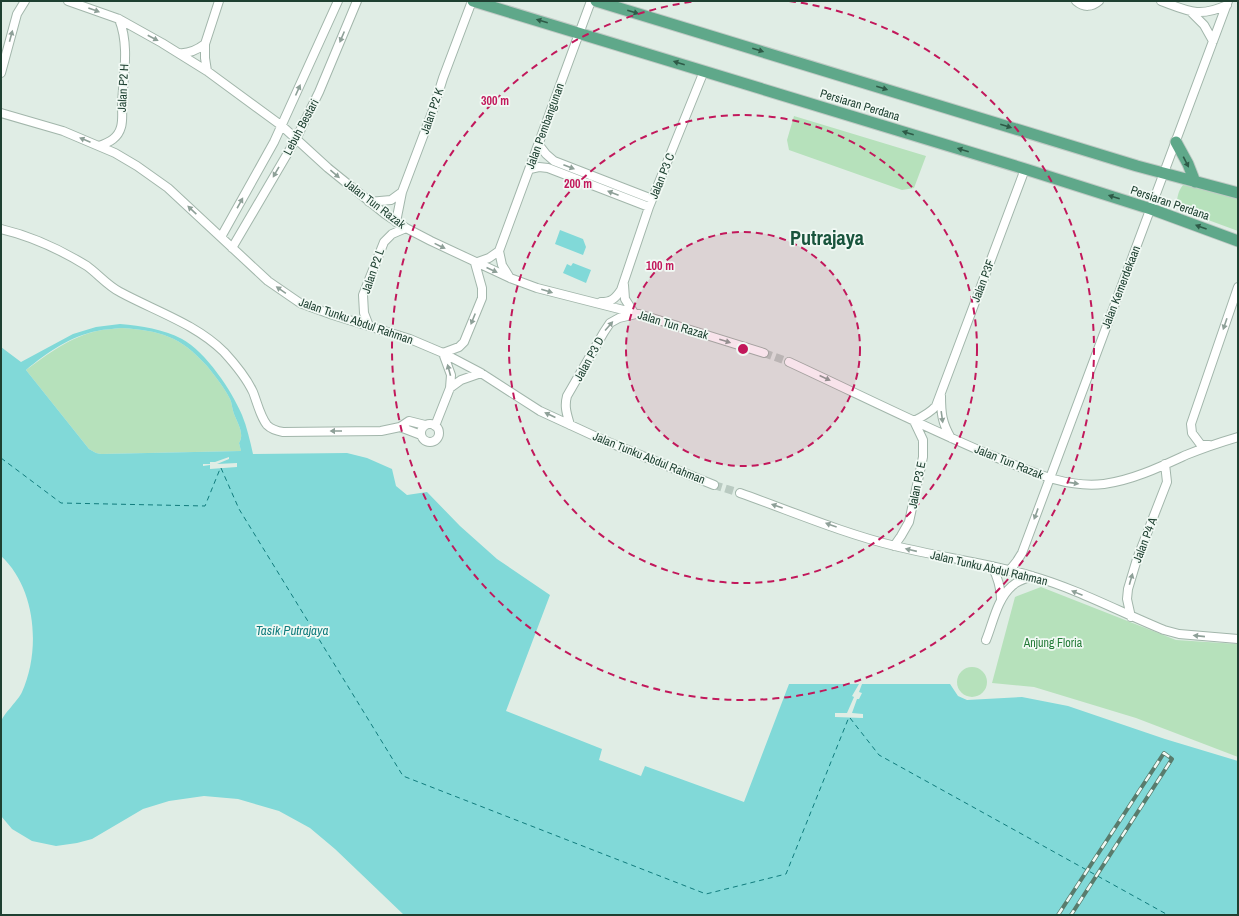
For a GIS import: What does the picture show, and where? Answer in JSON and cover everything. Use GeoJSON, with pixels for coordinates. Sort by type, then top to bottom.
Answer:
{"type":"FeatureCollection","features":[{"type":"Feature","properties":{"kind":"main road","name":"Persiaran Perdana"},"geometry":{"type":"LineString","coordinates":[[472,1],[579,32],[1025,169],[1151,209],[1238,241]]}},
{"type":"Feature","properties":{"kind":"main road","name":"Persiaran Perdana"},"geometry":{"type":"LineString","coordinates":[[596,1],[1163,173],[1238,193]]}},
{"type":"Feature","properties":{"kind":"main road"},"geometry":{"type":"LineString","coordinates":[[1176,142],[1188,164],[1195,182]]}},
{"type":"Feature","properties":{"kind":"street"},"geometry":{"type":"LineString","coordinates":[[1,72],[17,14],[25,1]]}},
{"type":"Feature","properties":{"kind":"street","name":"Jalan Tun Razak"},"geometry":{"type":"LineString","coordinates":[[68,1],[119,19],[179,53],[207,71],[282,126],[369,202],[396,222],[475,263],[510,278],[557,294],[637,313],[764,353]]}},
{"type":"Feature","properties":{"kind":"street","name":"Lebuh Bestari"},"geometry":{"type":"LineString","coordinates":[[221,237],[282,126],[338,1]]}},
{"type":"Feature","properties":{"kind":"street","name":"Lebuh Bestari"},"geometry":{"type":"LineString","coordinates":[[232,248],[296,139],[319,92],[357,1]]}},
{"type":"Feature","properties":{"kind":"street","name":"Jalan P2 K"},"geometry":{"type":"LineString","coordinates":[[396,222],[402,192],[472,1]]}},
{"type":"Feature","properties":{"kind":"street","name":"Jalan Pembangunan"},"geometry":{"type":"LineString","coordinates":[[499,251],[591,1]]}},
{"type":"Feature","properties":{"kind":"street"},"geometry":{"type":"LineString","coordinates":[[1076,1],[1087,6],[1096,4],[1099,1]]}},
{"type":"Feature","properties":{"kind":"street"},"geometry":{"type":"LineString","coordinates":[[1161,1],[1192,13],[1204,25],[1213,42]]}},
{"type":"Feature","properties":{"kind":"street"},"geometry":{"type":"LineString","coordinates":[[1192,13],[1208,12],[1227,3]]}},
{"type":"Feature","properties":{"kind":"street","name":"Jalan Kemerdekaan"},"geometry":{"type":"LineString","coordinates":[[1009,571],[1014,567],[1022,553],[1227,3]]}},
{"type":"Feature","properties":{"kind":"street"},"geometry":{"type":"LineString","coordinates":[[207,71],[205,44],[218,4]]}},
{"type":"Feature","properties":{"kind":"street","name":"Jalan P2 H"},"geometry":{"type":"LineString","coordinates":[[100,146],[108,143],[116,137],[122,126],[125,60],[123,29],[119,19]]}},
{"type":"Feature","properties":{"kind":"street"},"geometry":{"type":"LineString","coordinates":[[179,53],[186,54],[205,44]]}},
{"type":"Feature","properties":{"kind":"street","name":"Jalan P3 C"},"geometry":{"type":"LineString","coordinates":[[594,302],[610,302],[621,290],[651,203],[704,71]]}},
{"type":"Feature","properties":{"kind":"street","name":"Jalan Tunku Abdul Rahman"},"geometry":{"type":"LineString","coordinates":[[1,113],[63,131],[115,153],[137,166],[168,188],[268,281],[300,303],[410,339],[481,373],[526,403],[570,425],[714,485]]}},
{"type":"Feature","properties":{"kind":"street"},"geometry":{"type":"LineString","coordinates":[[539,145],[554,161],[651,203]]}},
{"type":"Feature","properties":{"kind":"street"},"geometry":{"type":"LineString","coordinates":[[530,169],[539,167],[548,168],[651,203]]}},
{"type":"Feature","properties":{"kind":"street","name":"Jalan P3F"},"geometry":{"type":"LineString","coordinates":[[914,421],[932,410],[941,394],[1025,169]]}},
{"type":"Feature","properties":{"kind":"street"},"geometry":{"type":"LineString","coordinates":[[369,202],[391,200],[402,192]]}},
{"type":"Feature","properties":{"kind":"street","name":"Jalan P2 L"},"geometry":{"type":"LineString","coordinates":[[369,326],[364,313],[363,295],[384,242],[392,234],[406,228]]}},
{"type":"Feature","properties":{"kind":"street"},"geometry":{"type":"LineString","coordinates":[[1,229],[23,235],[66,255],[87,267],[118,291],[205,336],[223,351],[240,370],[252,389],[263,418],[269,427],[279,431],[381,431],[400,427],[409,421],[425,426],[431,424],[436,426],[439,432],[436,439],[429,442],[423,439],[421,435],[400,427]]}},
{"type":"Feature","properties":{"kind":"street"},"geometry":{"type":"LineString","coordinates":[[436,426],[450,388],[451,376],[443,354],[459,347],[464,342],[482,298],[482,288],[475,263],[489,258],[499,251],[502,265],[510,278]]}},
{"type":"Feature","properties":{"kind":"street","name":"Jalan P3 C"},"geometry":{"type":"LineString","coordinates":[[624,282],[623,289],[625,298],[637,313]]}},
{"type":"Feature","properties":{"kind":"street"},"geometry":{"type":"LineString","coordinates":[[1215,445],[1202,445],[1192,433],[1191,424],[1238,287]]}},
{"type":"Feature","properties":{"kind":"street","name":"Jalan P3 D"},"geometry":{"type":"LineString","coordinates":[[570,425],[566,409],[568,396],[604,332],[614,320],[637,313]]}},
{"type":"Feature","properties":{"kind":"street","name":"Jalan Tun Razak"},"geometry":{"type":"LineString","coordinates":[[789,362],[951,438],[1049,478],[1076,484],[1102,484],[1130,478],[1238,437]]}},
{"type":"Feature","properties":{"kind":"street"},"geometry":{"type":"LineString","coordinates":[[450,388],[460,380],[481,373]]}},
{"type":"Feature","properties":{"kind":"street","name":"Jalan P3F"},"geometry":{"type":"LineString","coordinates":[[941,394],[942,420],[944,428],[951,438]]}},
{"type":"Feature","properties":{"kind":"street","name":"Jalan P3 E"},"geometry":{"type":"LineString","coordinates":[[894,546],[909,522],[923,457],[923,440],[914,421]]}},
{"type":"Feature","properties":{"kind":"street"},"geometry":{"type":"LineString","coordinates":[[421,435],[425,426]]}},
{"type":"Feature","properties":{"kind":"street","name":"Jalan P4 A"},"geometry":{"type":"LineString","coordinates":[[1131,617],[1127,599],[1128,589],[1136,559],[1167,482],[1165,464]]}},
{"type":"Feature","properties":{"kind":"street","name":"Jalan Tunku Abdul Rahman"},"geometry":{"type":"LineString","coordinates":[[740,493],[894,546],[992,566],[1032,576],[1055,584],[1164,630],[1179,634],[1238,639]]}},
{"type":"Feature","properties":{"kind":"street"},"geometry":{"type":"LineString","coordinates":[[992,566],[999,582],[1001,599]]}},
{"type":"Feature","properties":{"kind":"street"},"geometry":{"type":"LineString","coordinates":[[986,640],[1001,599],[1012,586],[1032,576]]}},
{"type":"Feature","properties":{"kind":"green space"},"geometry":{"type":"Polygon","coordinates":[[[794,116],[926,156],[914,188],[902,190],[789,150],[787,140],[794,116]]]}},
{"type":"Feature","properties":{"kind":"green space"},"geometry":{"type":"Polygon","coordinates":[[[1183,185],[1238,197],[1238,231],[1181,210],[1177,201],[1183,185]]]}},
{"type":"Feature","properties":{"kind":"green space"},"geometry":{"type":"Polygon","coordinates":[[[122,328],[159,333],[169,337],[188,348],[207,366],[231,401],[233,412],[241,432],[241,439],[239,443],[241,451],[101,454],[89,449],[26,370],[60,347],[78,337],[100,330],[122,328]]]}},
{"type":"Feature","properties":{"kind":"green space","name":"Anjung Floria"},"geometry":{"type":"Polygon","coordinates":[[[1041,587],[1176,640],[1238,644],[1238,757],[1136,718],[1034,687],[992,683],[1015,597],[1041,587]]]}},
{"type":"Feature","properties":{"kind":"green space"},"geometry":{"type":"Polygon","coordinates":[[[972,667],[978,668],[986,676],[986,688],[978,696],[972,697],[966,696],[958,688],[957,682],[958,676],[966,668],[972,667]]]}},
{"type":"Feature","properties":{"kind":"water"},"geometry":{"type":"Polygon","coordinates":[[[560,230],[583,239],[586,247],[583,255],[555,244],[560,230]]]}},
{"type":"Feature","properties":{"kind":"water"},"geometry":{"type":"Polygon","coordinates":[[[573,263],[591,270],[586,283],[563,273],[567,264],[571,266],[573,263]]]}},
{"type":"Feature","properties":{"kind":"water","name":"Tasik Putrajaya"},"geometry":{"type":"Polygon","coordinates":[[[120,324],[152,328],[182,339],[191,345],[209,362],[232,395],[244,420],[253,454],[347,453],[367,458],[392,469],[396,486],[407,495],[427,492],[460,526],[497,559],[550,595],[506,711],[602,749],[599,760],[641,776],[645,766],[744,802],[789,684],[950,684],[958,696],[967,700],[1022,697],[1068,706],[1165,739],[1238,761],[1238,915],[404,915],[335,849],[310,828],[279,811],[238,799],[204,796],[169,801],[143,809],[92,839],[77,843],[56,846],[32,841],[12,829],[1,816],[1,722],[22,692],[32,658],[33,639],[32,620],[22,585],[13,569],[1,556],[1,347],[21,362],[73,334],[96,327],[120,324]],[[122,328],[87,333],[59,346],[26,370],[89,449],[96,453],[241,451],[239,443],[241,439],[241,432],[233,412],[231,401],[207,366],[188,348],[179,342],[159,333],[122,328]]]}},
{"type":"Feature","properties":{"kind":"pier"},"geometry":{"type":"Polygon","coordinates":[[[229,457],[229,459],[217,464],[237,463],[237,467],[210,469],[210,465],[203,466],[203,464],[210,464],[210,462],[215,462],[229,457]]]}},
{"type":"Feature","properties":{"kind":"pier"},"geometry":{"type":"Polygon","coordinates":[[[859,684],[862,684],[859,692],[862,693],[859,699],[857,699],[852,713],[863,714],[863,718],[835,717],[835,713],[847,713],[854,697],[852,696],[859,684]]]}},
{"type":"Feature","properties":{"kind":"ferry route"},"geometry":{"type":"LineString","coordinates":[[1,458],[61,503],[205,506],[220,469]]}},
{"type":"Feature","properties":{"kind":"ferry route"},"geometry":{"type":"LineString","coordinates":[[221,468],[239,509],[403,776],[706,894],[786,874],[849,717]]}},
{"type":"Feature","properties":{"kind":"ferry route"},"geometry":{"type":"LineString","coordinates":[[850,718],[879,755],[1168,915]]}},
{"type":"Feature","properties":{"kind":"tunnel"},"geometry":{"type":"LineString","coordinates":[[764,353],[789,362]]}},
{"type":"Feature","properties":{"kind":"tunnel"},"geometry":{"type":"LineString","coordinates":[[714,485],[740,493]]}},
{"type":"Feature","properties":{"kind":"railway"},"geometry":{"type":"LineString","coordinates":[[1058,915],[1164,753],[1172,759],[1071,915]]}},
{"type":"Feature","properties":{"kind":"district","name":"Putrajaya"},"geometry":{"type":"Point","coordinates":[827,238]}}]}
